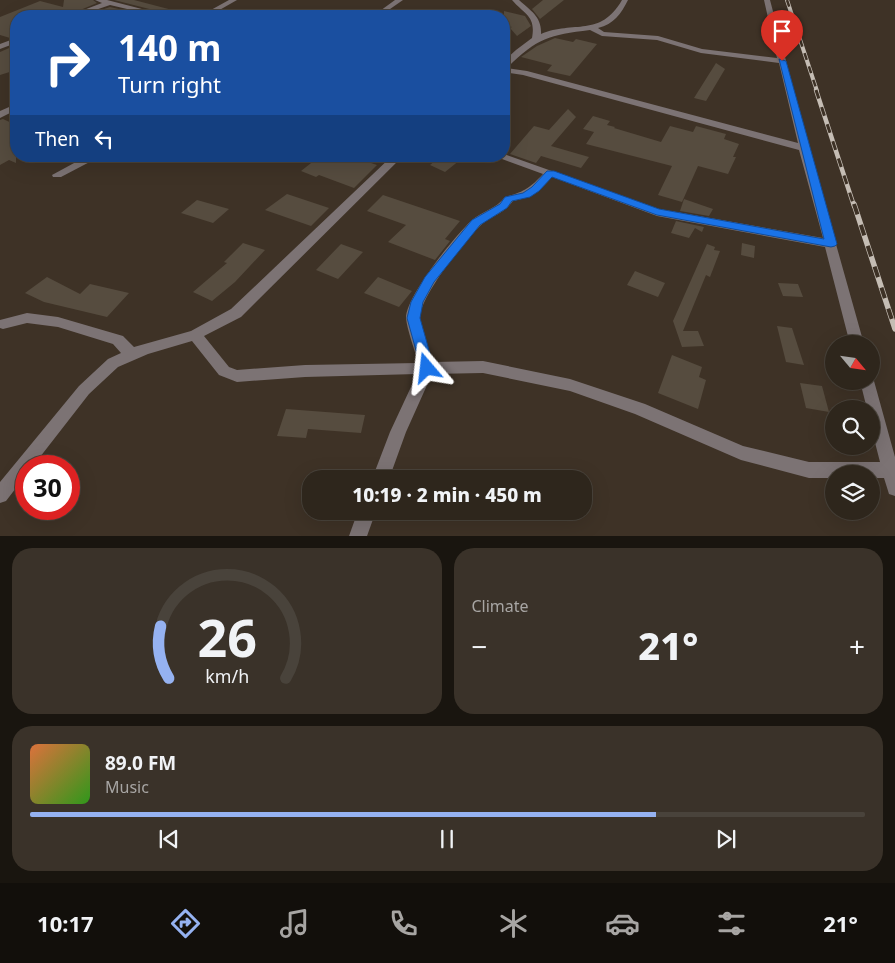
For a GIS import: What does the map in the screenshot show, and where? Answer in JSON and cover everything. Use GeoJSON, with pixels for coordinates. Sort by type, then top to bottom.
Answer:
{"type":"FeatureCollection","features":[{"type":"Feature","properties":{"kind":"street"},"geometry":{"type":"LineString","coordinates":[[98,0],[140,10]]}},
{"type":"Feature","properties":{"kind":"street"},"geometry":{"type":"LineString","coordinates":[[123,6],[136,0]]}},
{"type":"Feature","properties":{"kind":"street"},"geometry":{"type":"LineString","coordinates":[[215,10],[234,0]]}},
{"type":"Feature","properties":{"kind":"street"},"geometry":{"type":"LineString","coordinates":[[385,10],[400,0]]}},
{"type":"Feature","properties":{"kind":"street"},"geometry":{"type":"LineString","coordinates":[[515,0],[537,20],[539,27],[536,40]]}},
{"type":"Feature","properties":{"kind":"street"},"geometry":{"type":"LineString","coordinates":[[510,59],[518,49],[547,35],[568,29],[592,28],[609,23],[621,9],[625,0]]}},
{"type":"Feature","properties":{"kind":"street"},"geometry":{"type":"LineString","coordinates":[[767,0],[804,148],[855,335]]}},
{"type":"Feature","properties":{"kind":"street"},"geometry":{"type":"LineString","coordinates":[[89,10],[109,3]]}},
{"type":"Feature","properties":{"kind":"street"},"geometry":{"type":"LineString","coordinates":[[592,28],[610,35],[658,38],[701,51],[782,61]]}},
{"type":"Feature","properties":{"kind":"street"},"geometry":{"type":"LineString","coordinates":[[510,71],[524,73],[804,148]]}},
{"type":"Feature","properties":{"kind":"street"},"geometry":{"type":"LineString","coordinates":[[510,160],[657,212],[831,244]]}},
{"type":"Feature","properties":{"kind":"street"},"geometry":{"type":"LineString","coordinates":[[57,176],[84,162]]}},
{"type":"Feature","properties":{"kind":"street"},"geometry":{"type":"LineString","coordinates":[[0,495],[84,390],[112,363],[144,348],[195,335],[236,313],[392,162]]}},
{"type":"Feature","properties":{"kind":"street"},"geometry":{"type":"LineString","coordinates":[[383,470],[398,432],[427,368],[413,318],[417,302],[430,280],[476,223],[504,206],[509,199],[526,195],[535,189],[550,173]]}},
{"type":"Feature","properties":{"kind":"street"},"geometry":{"type":"LineString","coordinates":[[3,324],[27,318],[58,322],[118,340],[131,354]]}},
{"type":"Feature","properties":{"kind":"street"},"geometry":{"type":"LineString","coordinates":[[195,335],[224,371],[237,376],[483,367],[570,385],[640,409],[740,453],[809,470],[890,470]]}},
{"type":"Feature","properties":{"kind":"street"},"geometry":{"type":"LineString","coordinates":[[869,390],[895,488]]}},
{"type":"Feature","properties":{"kind":"street"},"geometry":{"type":"LineString","coordinates":[[358,536],[364,520]]}},
{"type":"Feature","properties":{"kind":"building"},"geometry":{"type":"Polygon","coordinates":[[[64,0],[93,0],[97,3],[80,10],[18,10],[40,1],[63,7],[64,0]]]}},
{"type":"Feature","properties":{"kind":"building"},"geometry":{"type":"Polygon","coordinates":[[[114,0],[134,0],[172,10],[153,10],[114,0]]]}},
{"type":"Feature","properties":{"kind":"building"},"geometry":{"type":"Polygon","coordinates":[[[543,0],[564,0],[540,19],[532,9],[543,0]]]}},
{"type":"Feature","properties":{"kind":"building"},"geometry":{"type":"Polygon","coordinates":[[[110,7],[123,10],[101,10],[110,7]]]}},
{"type":"Feature","properties":{"kind":"building"},"geometry":{"type":"Polygon","coordinates":[[[510,12],[525,16],[531,26],[517,36],[510,28],[512,27],[510,26],[510,12]]]}},
{"type":"Feature","properties":{"kind":"building"},"geometry":{"type":"Polygon","coordinates":[[[10,13],[10,38],[0,35],[0,17],[10,13]]]}},
{"type":"Feature","properties":{"kind":"building"},"geometry":{"type":"Polygon","coordinates":[[[555,38],[573,42],[576,39],[597,44],[570,76],[547,71],[552,65],[521,57],[537,46],[555,38]]]}},
{"type":"Feature","properties":{"kind":"building"},"geometry":{"type":"Polygon","coordinates":[[[10,48],[10,72],[0,75],[0,52],[10,48]]]}},
{"type":"Feature","properties":{"kind":"building"},"geometry":{"type":"Polygon","coordinates":[[[716,63],[725,69],[706,101],[694,98],[716,63]]]}},
{"type":"Feature","properties":{"kind":"building"},"geometry":{"type":"Polygon","coordinates":[[[568,109],[576,117],[551,146],[589,157],[581,168],[541,156],[536,163],[510,154],[534,126],[549,130],[568,109]]]}},
{"type":"Feature","properties":{"kind":"building"},"geometry":{"type":"Polygon","coordinates":[[[593,116],[610,121],[607,125],[614,128],[661,142],[670,126],[693,132],[696,126],[726,134],[724,139],[739,144],[733,157],[736,157],[728,174],[698,166],[682,202],[658,195],[672,166],[586,144],[594,132],[583,129],[593,116]]]}},
{"type":"Feature","properties":{"kind":"building"},"geometry":{"type":"Polygon","coordinates":[[[3,119],[10,122],[10,160],[0,165],[0,120],[3,119]]]}},
{"type":"Feature","properties":{"kind":"building"},"geometry":{"type":"Polygon","coordinates":[[[312,162],[368,162],[377,165],[354,188],[319,175],[316,177],[301,171],[312,162]]]}},
{"type":"Feature","properties":{"kind":"building"},"geometry":{"type":"Polygon","coordinates":[[[434,162],[458,162],[445,172],[430,165],[434,162]]]}},
{"type":"Feature","properties":{"kind":"building"},"geometry":{"type":"Polygon","coordinates":[[[287,194],[329,208],[311,226],[265,210],[287,194]]]}},
{"type":"Feature","properties":{"kind":"building"},"geometry":{"type":"Polygon","coordinates":[[[383,195],[460,221],[445,239],[450,241],[435,260],[388,242],[406,225],[367,211],[383,195]]]}},
{"type":"Feature","properties":{"kind":"building"},"geometry":{"type":"Polygon","coordinates":[[[684,199],[713,209],[709,216],[680,211],[684,199]]]}},
{"type":"Feature","properties":{"kind":"building"},"geometry":{"type":"Polygon","coordinates":[[[197,200],[229,209],[213,223],[181,213],[197,200]]]}},
{"type":"Feature","properties":{"kind":"building"},"geometry":{"type":"Polygon","coordinates":[[[676,221],[704,227],[702,232],[695,228],[689,238],[671,233],[676,221]]]}},
{"type":"Feature","properties":{"kind":"building"},"geometry":{"type":"Polygon","coordinates":[[[243,243],[265,250],[235,282],[212,301],[193,292],[227,263],[224,262],[243,243]]]}},
{"type":"Feature","properties":{"kind":"building"},"geometry":{"type":"Polygon","coordinates":[[[742,243],[755,246],[754,258],[741,255],[742,243]]]}},
{"type":"Feature","properties":{"kind":"building"},"geometry":{"type":"Polygon","coordinates":[[[341,244],[363,252],[338,279],[316,270],[341,244]]]}},
{"type":"Feature","properties":{"kind":"building"},"geometry":{"type":"Polygon","coordinates":[[[707,244],[715,247],[714,250],[720,251],[710,277],[706,275],[683,331],[698,331],[704,346],[682,347],[673,321],[707,244]]]}},
{"type":"Feature","properties":{"kind":"building"},"geometry":{"type":"Polygon","coordinates":[[[635,271],[665,283],[658,297],[627,285],[635,271]]]}},
{"type":"Feature","properties":{"kind":"building"},"geometry":{"type":"Polygon","coordinates":[[[47,277],[80,294],[90,284],[129,293],[107,317],[44,302],[25,293],[47,277]]]}},
{"type":"Feature","properties":{"kind":"building"},"geometry":{"type":"Polygon","coordinates":[[[378,277],[412,291],[399,307],[364,293],[378,277]]]}},
{"type":"Feature","properties":{"kind":"building"},"geometry":{"type":"Polygon","coordinates":[[[778,283],[798,284],[803,297],[783,296],[778,283]]]}},
{"type":"Feature","properties":{"kind":"building"},"geometry":{"type":"Polygon","coordinates":[[[777,326],[792,328],[804,365],[786,362],[777,326]]]}},
{"type":"Feature","properties":{"kind":"building"},"geometry":{"type":"Polygon","coordinates":[[[672,355],[702,367],[699,377],[706,380],[698,409],[658,393],[672,355]]]}},
{"type":"Feature","properties":{"kind":"building"},"geometry":{"type":"Polygon","coordinates":[[[800,383],[822,386],[826,400],[825,411],[806,408],[800,383]]]}},
{"type":"Feature","properties":{"kind":"building"},"geometry":{"type":"Polygon","coordinates":[[[286,409],[365,415],[361,433],[308,429],[306,438],[277,436],[286,409]]]}},
{"type":"Feature","properties":{"kind":"railway"},"geometry":{"type":"LineString","coordinates":[[787,0],[817,91]]}},
{"type":"Feature","properties":{"kind":"railway"},"geometry":{"type":"LineString","coordinates":[[816,90],[854,206]]}},
{"type":"Feature","properties":{"kind":"railway"},"geometry":{"type":"LineString","coordinates":[[854,204],[895,329]]}},
{"type":"Feature","properties":{"kind":"route"},"geometry":{"type":"LineString","coordinates":[[427,368],[413,318],[417,302],[430,280],[476,223],[504,206],[509,199],[526,195],[535,189],[550,173],[657,212],[831,244],[782,61]]}}]}
